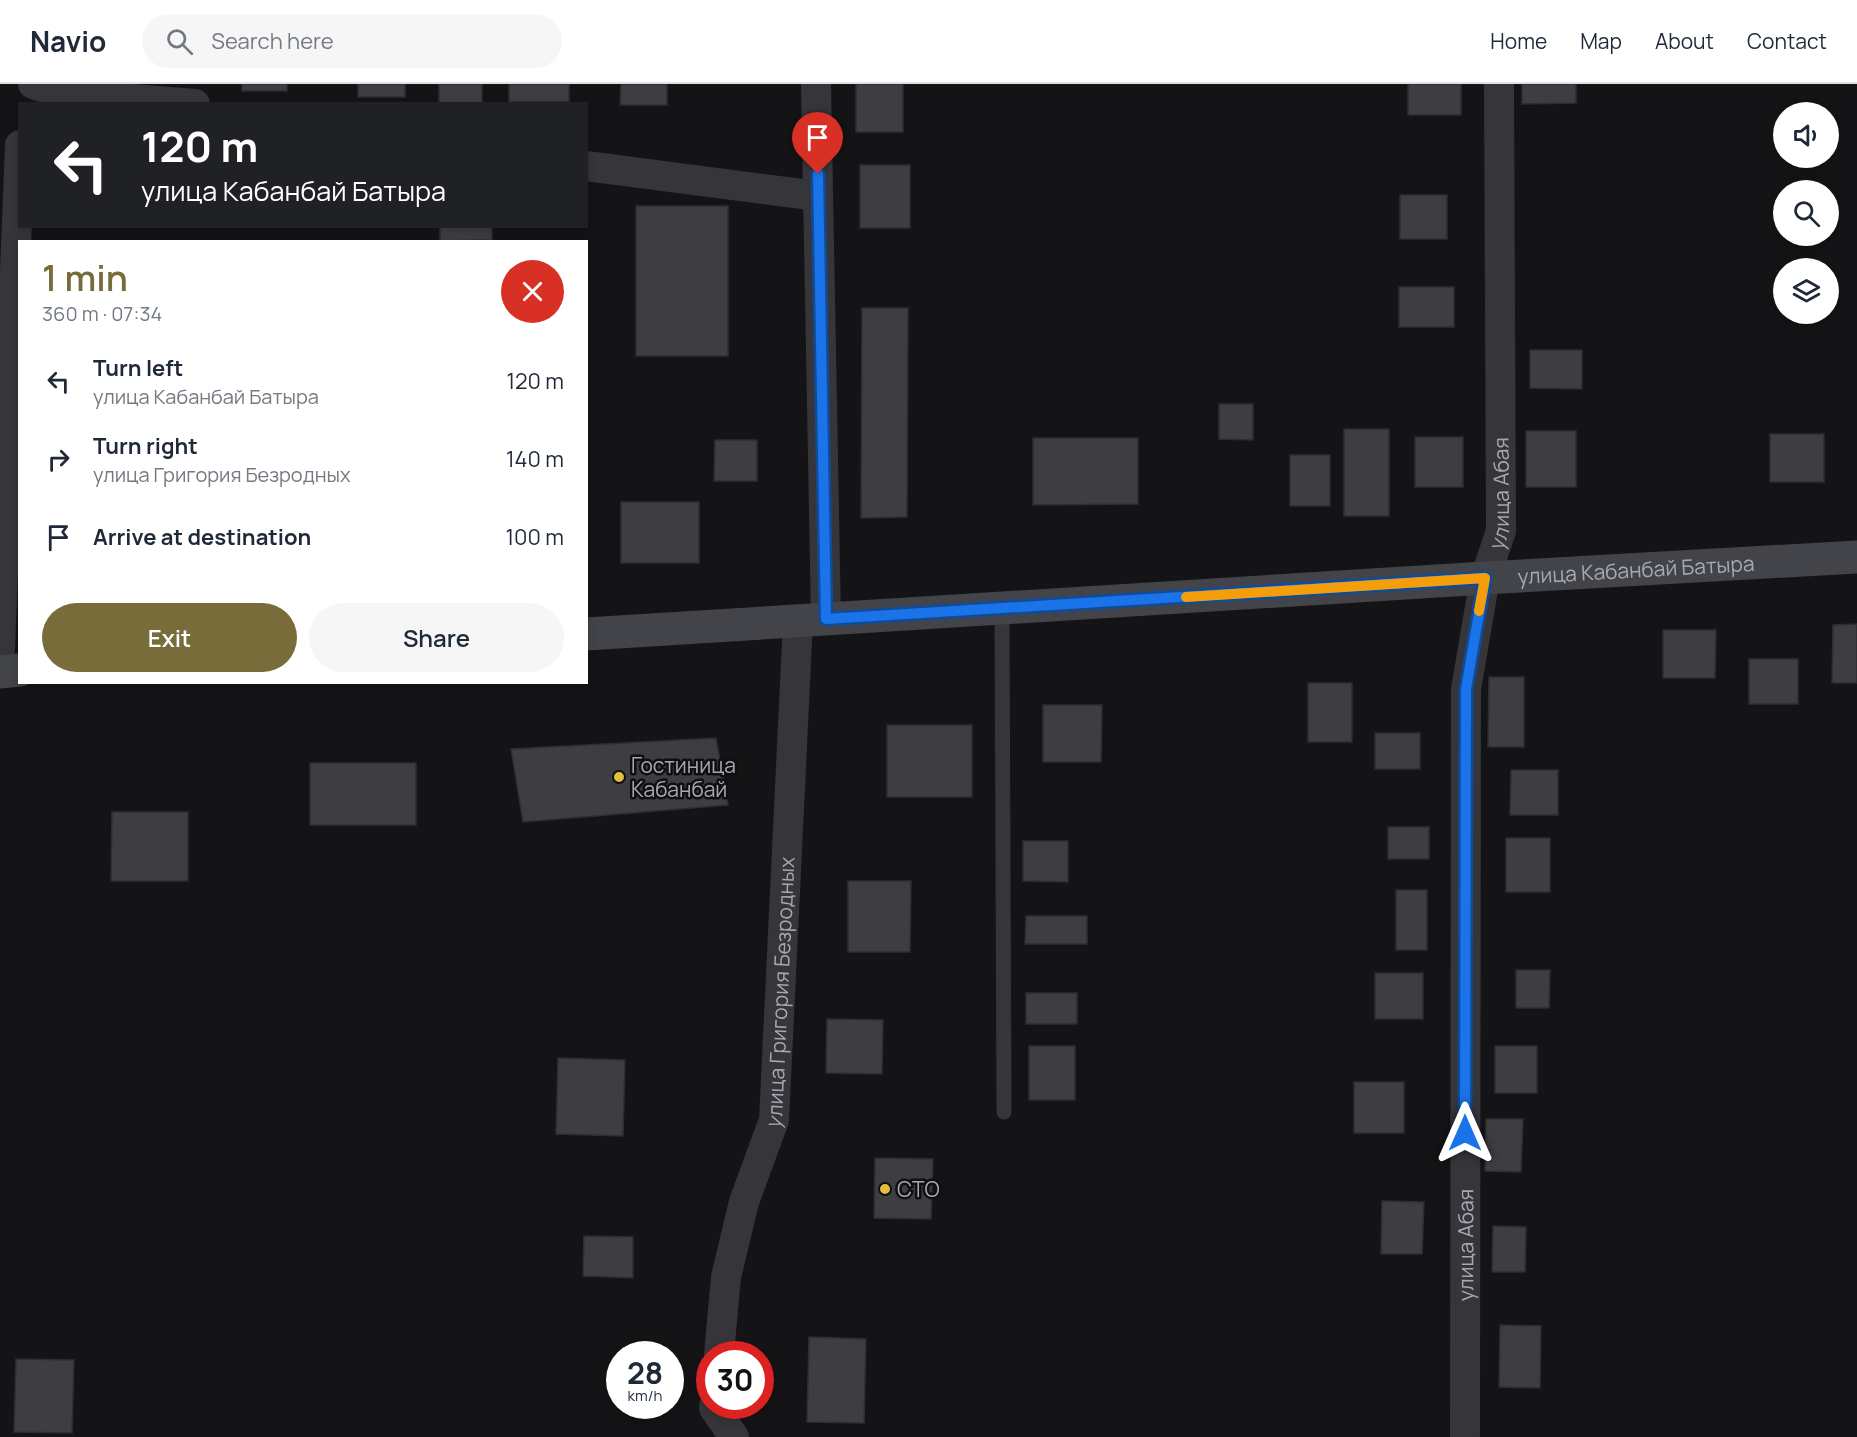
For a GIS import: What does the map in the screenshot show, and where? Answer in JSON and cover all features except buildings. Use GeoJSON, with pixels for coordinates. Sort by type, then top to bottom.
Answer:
{"type":"FeatureCollection","features":[{"type":"Feature","properties":{"kind":"street"},"geometry":{"type":"LineString","coordinates":[[21,102],[22,84]]}},
{"type":"Feature","properties":{"kind":"street"},"geometry":{"type":"LineString","coordinates":[[33,84],[59,93],[170,102]]}},
{"type":"Feature","properties":{"kind":"street","name":"улица Григория Безродных"},"geometry":{"type":"LineString","coordinates":[[720,1341],[726,1277],[736,1234],[744,1202],[774,1120],[812,620],[818,196],[816,84]]}},
{"type":"Feature","properties":{"kind":"street","name":"улица Абая"},"geometry":{"type":"LineString","coordinates":[[1465,1437],[1466,689],[1485,578],[1501,531],[1499,84]]}},
{"type":"Feature","properties":{"kind":"street"},"geometry":{"type":"LineString","coordinates":[[588,166],[818,196]]}},
{"type":"Feature","properties":{"kind":"street"},"geometry":{"type":"LineString","coordinates":[[0,650],[18,196]]}},
{"type":"Feature","properties":{"kind":"street","name":"улица Кабанбай Батыра"},"geometry":{"type":"LineString","coordinates":[[588,634],[1857,557]]}},
{"type":"Feature","properties":{"kind":"street"},"geometry":{"type":"LineString","coordinates":[[0,672],[18,670]]}},
{"type":"Feature","properties":{"kind":"street"},"geometry":{"type":"LineString","coordinates":[[722,1419],[734,1437]]}},
{"type":"Feature","properties":{"kind":"lane"},"geometry":{"type":"LineString","coordinates":[[1002,608],[1004,1112]]}},
{"type":"Feature","properties":{"kind":"slow traffic"},"geometry":{"type":"LineString","coordinates":[[1186,597],[1485,578],[1479,611]]}},
{"type":"Feature","properties":{"kind":"place","name":"Гостиница Кабанбай"},"geometry":{"type":"Point","coordinates":[619,777]}},
{"type":"Feature","properties":{"kind":"place","name":"СТО"},"geometry":{"type":"Point","coordinates":[885,1189]}},
{"type":"Feature","properties":{"kind":"route"},"geometry":{"type":"LineString","coordinates":[[818,174],[826,619],[1485,578],[1466,689],[1465,1133]]}}]}
